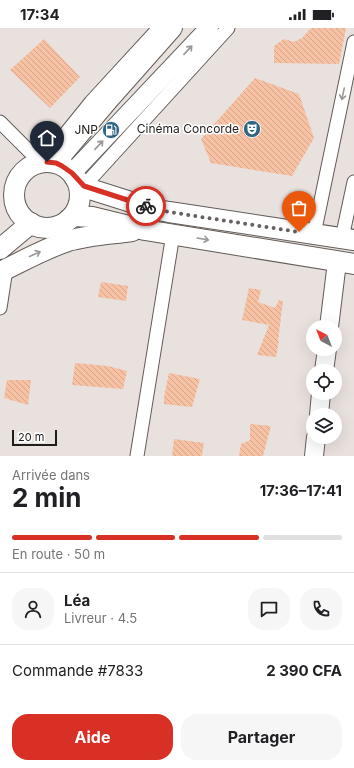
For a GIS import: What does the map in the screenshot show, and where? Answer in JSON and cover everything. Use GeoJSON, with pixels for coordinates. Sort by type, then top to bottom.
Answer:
{"type":"FeatureCollection","features":[{"type":"Feature","properties":{"kind":"main road"},"geometry":{"type":"LineString","coordinates":[[346,263],[145,230],[92,217],[74,216],[51,227],[40,227],[23,217],[17,208],[14,198],[15,189],[17,182],[24,172],[34,165],[62,171],[153,209],[348,239]]}},
{"type":"Feature","properties":{"kind":"main road"},"geometry":{"type":"LineString","coordinates":[[62,171],[79,189],[77,207],[69,218]]}},
{"type":"Feature","properties":{"kind":"main road"},"geometry":{"type":"LineString","coordinates":[[0,206],[15,189]]}},
{"type":"Feature","properties":{"kind":"main road"},"geometry":{"type":"LineString","coordinates":[[0,249],[31,223]]}},
{"type":"Feature","properties":{"kind":"main road"},"geometry":{"type":"LineString","coordinates":[[3,270],[32,255],[70,241],[92,236],[145,230]]}},
{"type":"Feature","properties":{"kind":"street"},"geometry":{"type":"LineString","coordinates":[[62,171],[66,133],[91,102],[159,28]]}},
{"type":"Feature","properties":{"kind":"street"},"geometry":{"type":"LineString","coordinates":[[62,171],[111,98],[173,28]]}},
{"type":"Feature","properties":{"kind":"street"},"geometry":{"type":"LineString","coordinates":[[62,171],[209,28]]}},
{"type":"Feature","properties":{"kind":"street"},"geometry":{"type":"LineString","coordinates":[[62,171],[228,28]]}},
{"type":"Feature","properties":{"kind":"street"},"geometry":{"type":"LineString","coordinates":[[314,234],[354,42]]}},
{"type":"Feature","properties":{"kind":"street"},"geometry":{"type":"LineString","coordinates":[[0,122],[62,171]]}},
{"type":"Feature","properties":{"kind":"street"},"geometry":{"type":"LineString","coordinates":[[348,239],[354,182]]}},
{"type":"Feature","properties":{"kind":"street"},"geometry":{"type":"LineString","coordinates":[[137,456],[173,234]]}},
{"type":"Feature","properties":{"kind":"street"},"geometry":{"type":"LineString","coordinates":[[331,320],[346,263]]}},
{"type":"Feature","properties":{"kind":"street"},"geometry":{"type":"LineString","coordinates":[[0,308],[3,270]]}},
{"type":"Feature","properties":{"kind":"street"},"geometry":{"type":"LineString","coordinates":[[314,456],[315,444]]}},
{"type":"Feature","properties":{"kind":"building"},"geometry":{"type":"Polygon","coordinates":[[[311,28],[346,28],[339,64],[274,63],[274,46],[284,39],[294,42],[302,38],[311,28]]]}},
{"type":"Feature","properties":{"kind":"building"},"geometry":{"type":"Polygon","coordinates":[[[44,39],[80,77],[50,108],[10,70],[44,39]]]}},
{"type":"Feature","properties":{"kind":"building"},"geometry":{"type":"Polygon","coordinates":[[[255,78],[299,94],[314,138],[292,176],[211,163],[201,139],[255,78]]]}},
{"type":"Feature","properties":{"kind":"building"},"geometry":{"type":"Polygon","coordinates":[[[101,282],[128,286],[126,301],[98,297],[101,282]]]}},
{"type":"Feature","properties":{"kind":"building"},"geometry":{"type":"Polygon","coordinates":[[[249,288],[261,290],[258,302],[275,308],[279,300],[283,301],[276,357],[257,355],[269,325],[242,320],[249,288]]]}},
{"type":"Feature","properties":{"kind":"building"},"geometry":{"type":"Polygon","coordinates":[[[75,363],[108,366],[127,371],[123,389],[72,385],[75,363]]]}},
{"type":"Feature","properties":{"kind":"building"},"geometry":{"type":"Polygon","coordinates":[[[169,373],[200,379],[192,407],[164,404],[169,373]]]}},
{"type":"Feature","properties":{"kind":"building"},"geometry":{"type":"Polygon","coordinates":[[[7,380],[31,380],[28,405],[4,398],[7,380]]]}},
{"type":"Feature","properties":{"kind":"building"},"geometry":{"type":"Polygon","coordinates":[[[250,424],[271,426],[263,456],[239,456],[241,444],[250,440],[250,424]]]}},
{"type":"Feature","properties":{"kind":"building"},"geometry":{"type":"Polygon","coordinates":[[[174,439],[204,443],[202,456],[172,456],[174,439]]]}},
{"type":"Feature","properties":{"kind":"way so far"},"geometry":{"type":"LineString","coordinates":[[146,206],[169,212],[299,232]]}},
{"type":"Feature","properties":{"kind":"place","name":"Cinéma Concorde"},"geometry":{"type":"Point","coordinates":[252,129]}},
{"type":"Feature","properties":{"kind":"place","name":"JNP"},"geometry":{"type":"Point","coordinates":[111,130]}},
{"type":"Feature","properties":{"kind":"route"},"geometry":{"type":"LineString","coordinates":[[47,162],[56,163],[67,169],[84,186],[92,190],[146,206]]}}]}
